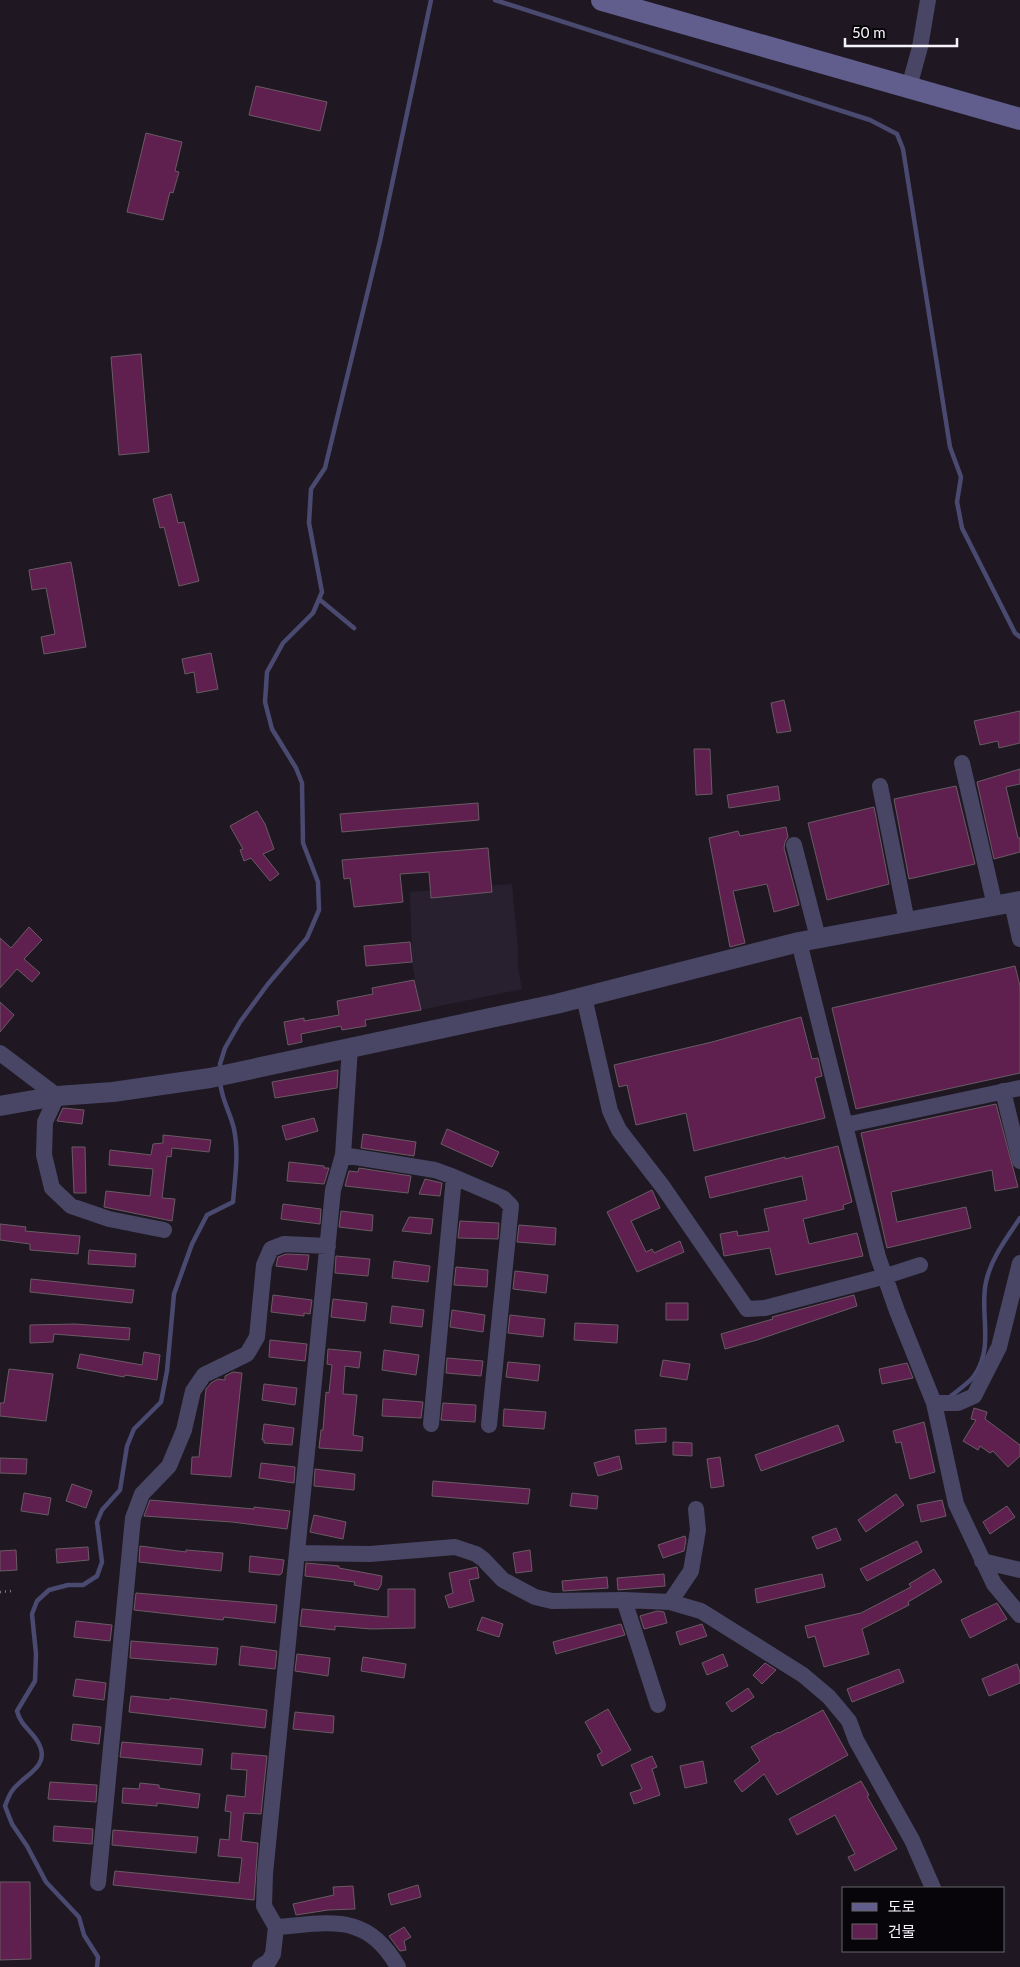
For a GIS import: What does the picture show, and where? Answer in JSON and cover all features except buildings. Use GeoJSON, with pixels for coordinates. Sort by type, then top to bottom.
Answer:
{"type":"FeatureCollection","features":[{"type":"Feature","properties":{"kind":"main road"},"geometry":{"type":"LineString","coordinates":[[602,0],[1020,119]]}},
{"type":"Feature","properties":{"kind":"street"},"geometry":{"type":"LineString","coordinates":[[909,87],[920,47],[928,0]]}},
{"type":"Feature","properties":{"kind":"street"},"geometry":{"type":"LineString","coordinates":[[962,764],[1020,938]]}},
{"type":"Feature","properties":{"kind":"street"},"geometry":{"type":"LineString","coordinates":[[880,786],[907,922]]}},
{"type":"Feature","properties":{"kind":"street"},"geometry":{"type":"LineString","coordinates":[[794,845],[808,940],[845,1125],[878,1257],[897,1311],[934,1403],[956,1504],[994,1584],[1020,1615]]}},
{"type":"Feature","properties":{"kind":"street"},"geometry":{"type":"LineString","coordinates":[[0,1106],[57,1096],[113,1092],[210,1078],[571,1000],[808,940],[1009,903]]}},
{"type":"Feature","properties":{"kind":"street"},"geometry":{"type":"LineString","coordinates":[[571,1000],[610,1112],[619,1130],[663,1187],[747,1309],[765,1308],[886,1276],[920,1265]]}},
{"type":"Feature","properties":{"kind":"street"},"geometry":{"type":"LineString","coordinates":[[260,1967],[269,1961],[273,1954],[276,1927],[264,1906],[265,1874],[333,1190],[343,1155],[350,1047]]}},
{"type":"Feature","properties":{"kind":"street"},"geometry":{"type":"LineString","coordinates":[[0,1053],[57,1096]]}},
{"type":"Feature","properties":{"kind":"street"},"geometry":{"type":"LineString","coordinates":[[845,1125],[1020,1088]]}},
{"type":"Feature","properties":{"kind":"street"},"geometry":{"type":"LineString","coordinates":[[1003,1092],[1020,1161]]}},
{"type":"Feature","properties":{"kind":"street"},"geometry":{"type":"LineString","coordinates":[[57,1096],[46,1122],[44,1155],[52,1188],[71,1206],[109,1219],[164,1230]]}},
{"type":"Feature","properties":{"kind":"street"},"geometry":{"type":"LineString","coordinates":[[343,1155],[435,1170],[503,1198],[511,1206],[489,1425]]}},
{"type":"Feature","properties":{"kind":"street"},"geometry":{"type":"LineString","coordinates":[[431,1424],[454,1177]]}},
{"type":"Feature","properties":{"kind":"street"},"geometry":{"type":"LineString","coordinates":[[98,1883],[133,1518],[142,1494],[170,1466],[184,1430],[193,1391],[204,1375],[247,1354],[257,1337],[264,1265],[271,1249],[284,1244],[328,1246]]}},
{"type":"Feature","properties":{"kind":"street"},"geometry":{"type":"LineString","coordinates":[[934,1403],[958,1403],[974,1396],[999,1347],[1020,1264]]}},
{"type":"Feature","properties":{"kind":"street"},"geometry":{"type":"LineString","coordinates":[[670,1602],[691,1571],[698,1530],[696,1509]]}},
{"type":"Feature","properties":{"kind":"street"},"geometry":{"type":"LineString","coordinates":[[298,1552],[370,1554],[455,1547],[476,1554],[503,1580],[535,1598],[552,1601],[624,1600],[670,1602],[701,1611],[803,1675],[829,1697],[849,1721],[856,1740],[912,1840],[933,1887]]}},
{"type":"Feature","properties":{"kind":"street"},"geometry":{"type":"LineString","coordinates":[[982,1561],[1020,1570]]}},
{"type":"Feature","properties":{"kind":"street"},"geometry":{"type":"LineString","coordinates":[[624,1600],[658,1705]]}},
{"type":"Feature","properties":{"kind":"street"},"geometry":{"type":"LineString","coordinates":[[276,1927],[318,1924],[348,1925],[366,1930],[388,1950],[398,1967]]}},
{"type":"Feature","properties":{"kind":"path"},"geometry":{"type":"LineString","coordinates":[[0,1592],[12,1591]]}},
{"type":"Feature","properties":{"kind":"shaded area"},"geometry":{"type":"Polygon","coordinates":[[[512,884],[518,969],[522,989],[420,1010],[412,962],[410,892],[512,884]]]}},
{"type":"Feature","properties":{"kind":"waterway"},"geometry":{"type":"LineString","coordinates":[[220,1070],[225,1048],[240,1022],[268,984],[307,938],[319,910],[318,882],[303,843],[302,783],[296,768],[272,729],[265,702],[267,672],[283,643],[313,613],[322,592],[309,523],[311,489],[325,468],[380,241],[431,0]]}},
{"type":"Feature","properties":{"kind":"waterway"},"geometry":{"type":"LineString","coordinates":[[495,0],[870,120],[897,134],[903,149],[950,447],[961,477],[957,502],[962,528],[1015,633],[1020,637]]}},
{"type":"Feature","properties":{"kind":"waterway"},"geometry":{"type":"LineString","coordinates":[[319,599],[354,628]]}},
{"type":"Feature","properties":{"kind":"waterway"},"geometry":{"type":"LineString","coordinates":[[97,1967],[98,1957],[84,1935],[79,1917],[46,1882],[27,1846],[12,1824],[5,1806],[12,1791],[38,1765],[42,1752],[33,1735],[21,1721],[17,1711],[35,1681],[36,1654],[32,1614],[37,1601],[49,1590],[68,1585],[83,1585],[97,1576],[102,1562],[97,1522],[102,1510],[120,1490],[127,1446],[134,1429],[161,1402],[167,1371],[174,1294],[192,1244],[207,1215],[233,1202],[236,1147],[232,1123],[222,1094],[220,1080]]}},
{"type":"Feature","properties":{"kind":"waterway"},"geometry":{"type":"LineString","coordinates":[[951,1396],[972,1379],[980,1365],[984,1353],[984,1293],[988,1273],[1000,1248],[1020,1218]]}}]}
